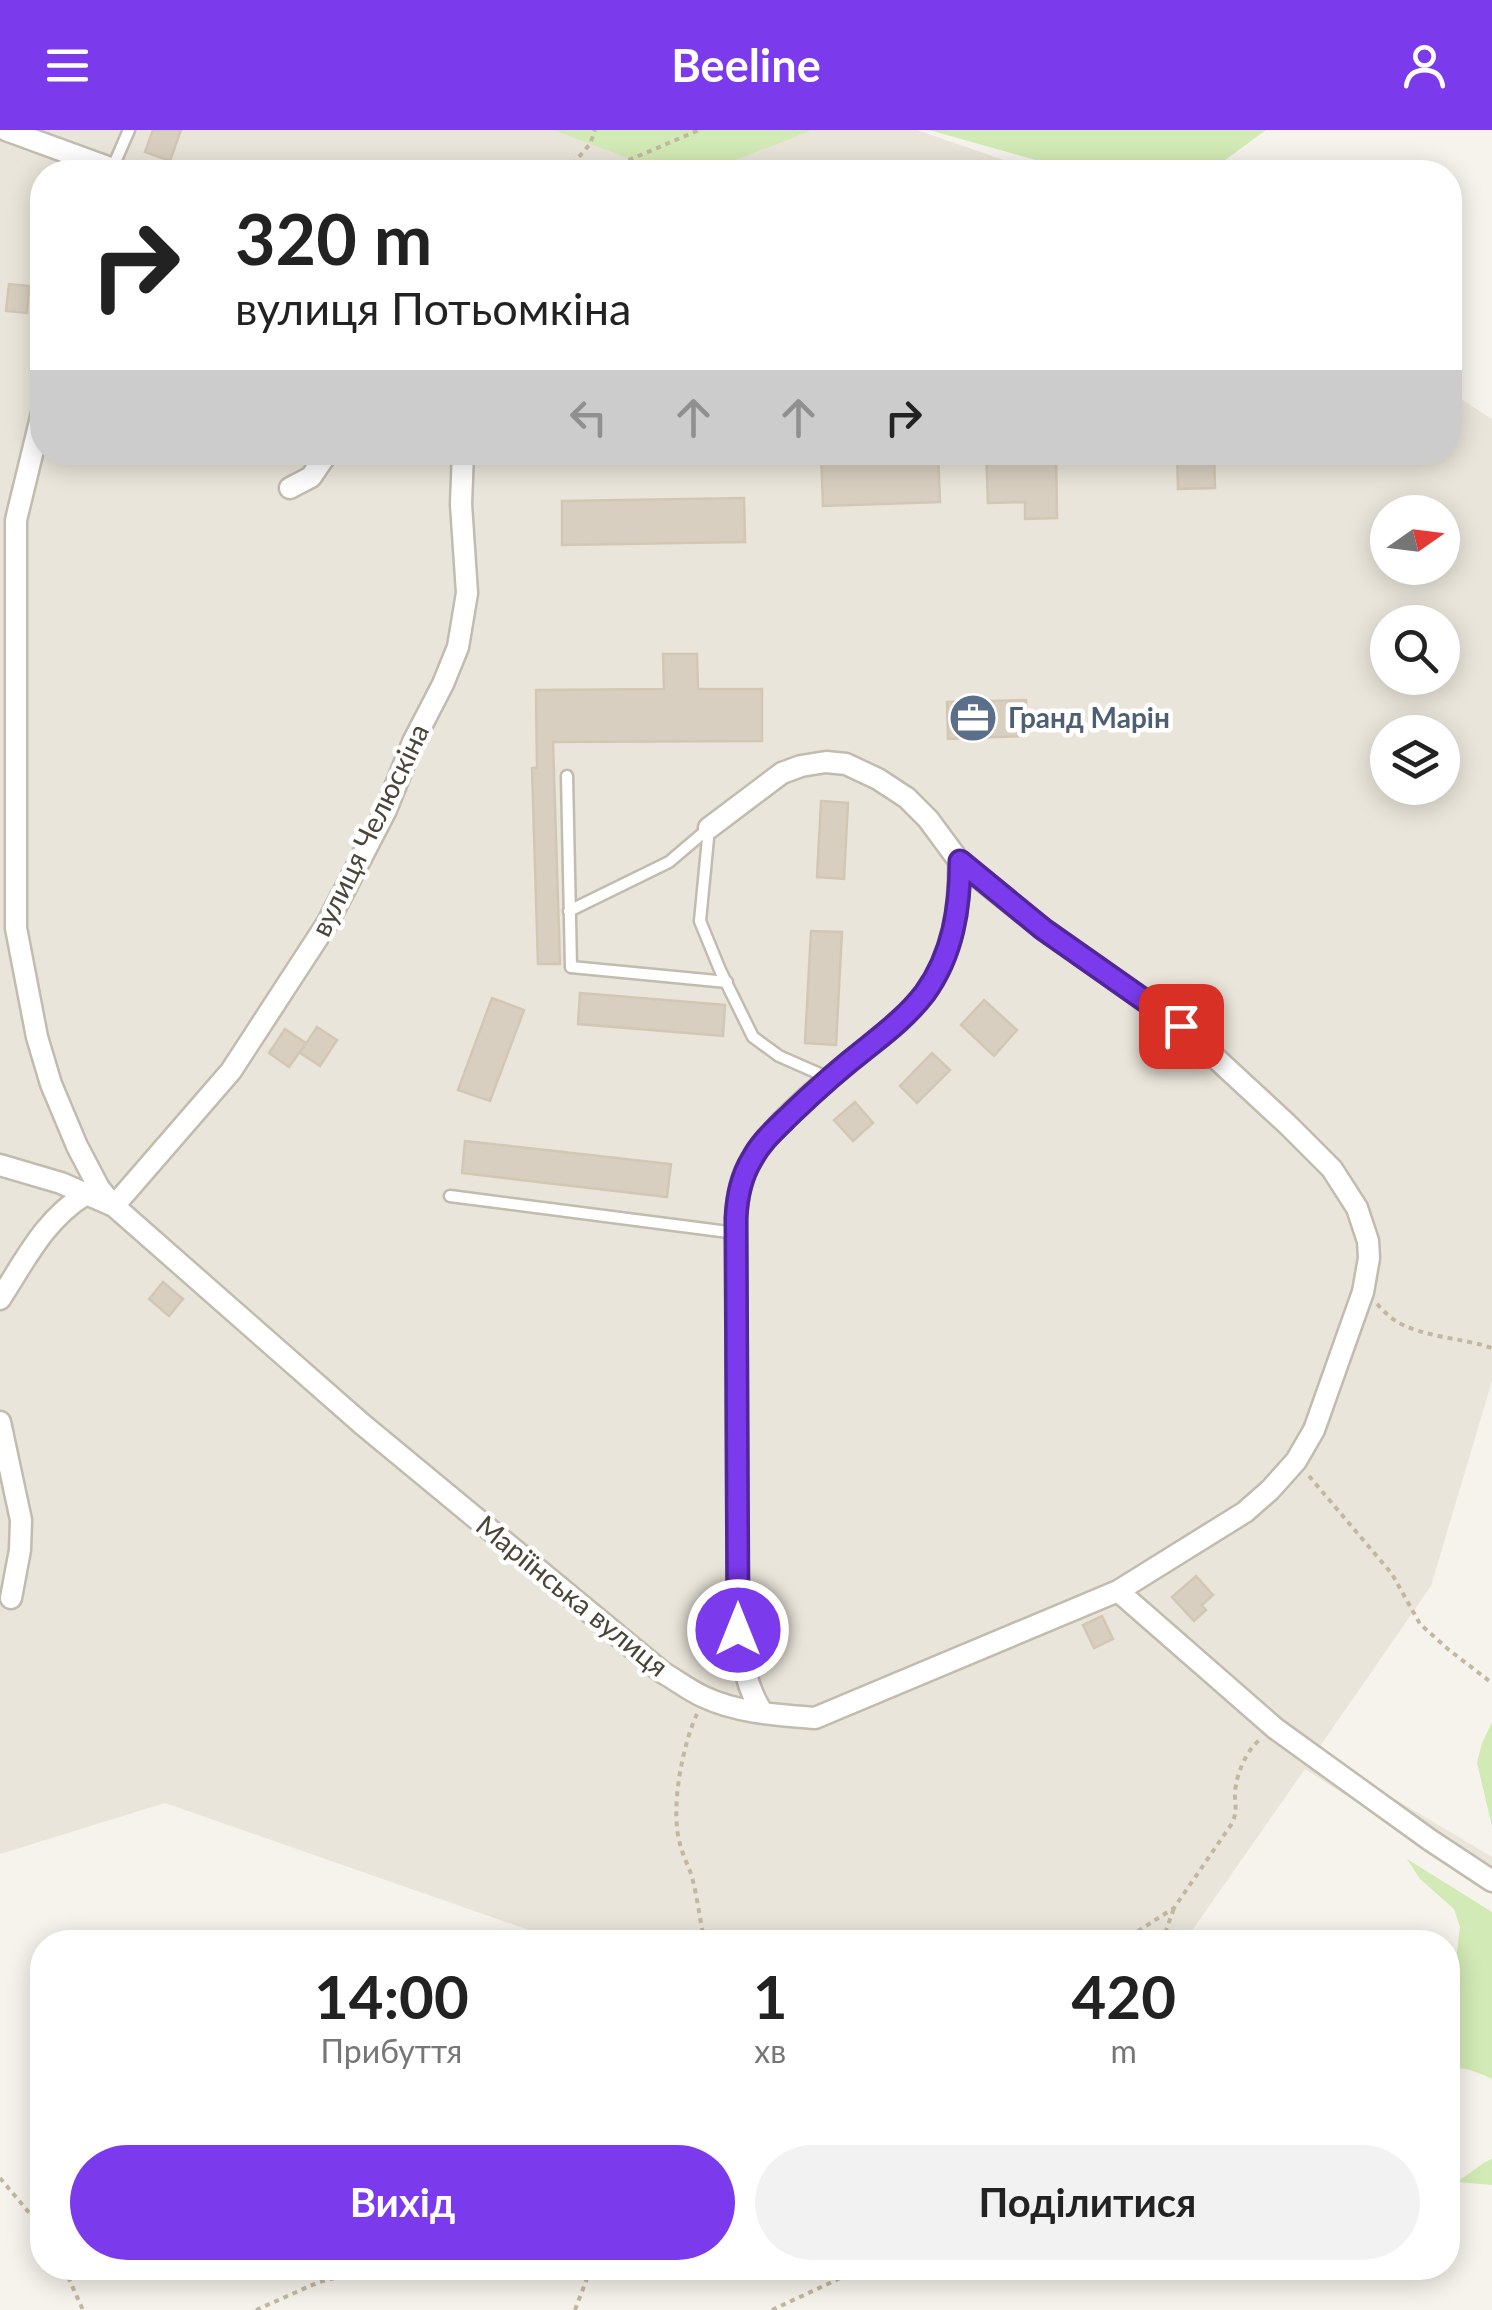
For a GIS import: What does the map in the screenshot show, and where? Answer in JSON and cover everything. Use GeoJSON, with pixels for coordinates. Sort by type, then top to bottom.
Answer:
{"type":"FeatureCollection","features":[{"type":"Feature","properties":{"kind":"street"},"geometry":{"type":"LineString","coordinates":[[6,130],[83,160]]}},
{"type":"Feature","properties":{"kind":"street"},"geometry":{"type":"LineString","coordinates":[[30,462],[16,520],[8,924],[52,1084],[77,1146],[99,1188],[114,1206]]}},
{"type":"Feature","properties":{"kind":"street"},"geometry":{"type":"LineString","coordinates":[[290,488],[311,477],[319,465]]}},
{"type":"Feature","properties":{"kind":"street","name":"вулиця Челюскіна"},"geometry":{"type":"LineString","coordinates":[[114,1206],[231,1071],[328,922],[386,810],[458,647],[467,593],[462,465]]}},
{"type":"Feature","properties":{"kind":"street"},"geometry":{"type":"LineString","coordinates":[[709,828],[782,773],[826,762],[846,764],[906,798],[928,819],[960,861],[960,896],[954,929],[943,962],[926,992],[903,1018],[828,1078],[772,1132],[752,1157],[740,1186],[736,1233],[738,1630],[748,1682],[763,1713]]}},
{"type":"Feature","properties":{"kind":"street","name":"Маріїнська вулиця"},"geometry":{"type":"LineString","coordinates":[[0,1165],[61,1183],[114,1206],[377,1436],[662,1672],[704,1698],[763,1713],[815,1718],[1118,1591],[1244,1512],[1296,1461],[1314,1430],[1363,1292],[1369,1258],[1364,1224],[1332,1169],[1181,1026],[1043,929],[960,861]]}},
{"type":"Feature","properties":{"kind":"street"},"geometry":{"type":"LineString","coordinates":[[0,1299],[52,1219],[86,1194]]}},
{"type":"Feature","properties":{"kind":"street"},"geometry":{"type":"LineString","coordinates":[[0,1422],[22,1520],[11,1598]]}},
{"type":"Feature","properties":{"kind":"street"},"geometry":{"type":"LineString","coordinates":[[1118,1591],[1276,1729],[1492,1882]]}},
{"type":"Feature","properties":{"kind":"lane"},"geometry":{"type":"LineString","coordinates":[[118,160],[129,130]]}},
{"type":"Feature","properties":{"kind":"lane"},"geometry":{"type":"LineString","coordinates":[[567,776],[570,966],[726,982]]}},
{"type":"Feature","properties":{"kind":"lane"},"geometry":{"type":"LineString","coordinates":[[570,911],[669,862],[709,828]]}},
{"type":"Feature","properties":{"kind":"lane"},"geometry":{"type":"LineString","coordinates":[[709,828],[700,921],[726,982],[754,1037],[779,1056],[828,1078]]}},
{"type":"Feature","properties":{"kind":"lane"},"geometry":{"type":"LineString","coordinates":[[450,1196],[736,1233]]}},
{"type":"Feature","properties":{"kind":"path"},"geometry":{"type":"LineString","coordinates":[[576,160],[590,144],[594,130]]}},
{"type":"Feature","properties":{"kind":"path"},"geometry":{"type":"LineString","coordinates":[[629,160],[700,130]]}},
{"type":"Feature","properties":{"kind":"path"},"geometry":{"type":"LineString","coordinates":[[1363,1292],[1397,1322],[1492,1348]]}},
{"type":"Feature","properties":{"kind":"path"},"geometry":{"type":"LineString","coordinates":[[1296,1461],[1392,1574],[1420,1624],[1492,1683]]}},
{"type":"Feature","properties":{"kind":"path"},"geometry":{"type":"LineString","coordinates":[[703,1930],[693,1880],[679,1842],[676,1816],[688,1735],[704,1698]]}},
{"type":"Feature","properties":{"kind":"path"},"geometry":{"type":"LineString","coordinates":[[1166,1930],[1174,1908],[1234,1822],[1234,1794],[1250,1746],[1276,1729]]}},
{"type":"Feature","properties":{"kind":"path"},"geometry":{"type":"LineString","coordinates":[[1140,1930],[1174,1908]]}},
{"type":"Feature","properties":{"kind":"path"},"geometry":{"type":"LineString","coordinates":[[0,2178],[30,2214]]}},
{"type":"Feature","properties":{"kind":"path"},"geometry":{"type":"LineString","coordinates":[[69,2280],[82,2310]]}},
{"type":"Feature","properties":{"kind":"path"},"geometry":{"type":"LineString","coordinates":[[256,2310],[328,2280]]}},
{"type":"Feature","properties":{"kind":"path"},"geometry":{"type":"LineString","coordinates":[[576,2310],[587,2280]]}},
{"type":"Feature","properties":{"kind":"path"},"geometry":{"type":"LineString","coordinates":[[772,2310],[836,2280]]}},
{"type":"Feature","properties":{"kind":"shaded area"},"geometry":{"type":"Polygon","coordinates":[[[0,130],[802,130],[798,136],[813,130],[917,130],[1003,160],[30,160],[30,465],[1462,465],[1462,400],[1492,419],[1492,1381],[1431,1586],[1316,1752],[1492,1857],[1492,1890],[1305,1769],[1192,1930],[529,1930],[165,1803],[0,1854],[0,130]]]}},
{"type":"Feature","properties":{"kind":"green space"},"geometry":{"type":"Polygon","coordinates":[[[553,130],[813,130],[735,160],[633,160],[553,130]]]}},
{"type":"Feature","properties":{"kind":"green space"},"geometry":{"type":"Polygon","coordinates":[[[929,130],[1266,130],[1225,160],[1035,160],[929,130]]]}},
{"type":"Feature","properties":{"kind":"green space"},"geometry":{"type":"Polygon","coordinates":[[[1492,1722],[1492,1826],[1477,1763],[1492,1722]]]}},
{"type":"Feature","properties":{"kind":"green space"},"geometry":{"type":"Polygon","coordinates":[[[1407,1859],[1492,1912],[1492,2079],[1460,2068],[1460,1927],[1454,1909],[1420,1879],[1407,1859]]]}},
{"type":"Feature","properties":{"kind":"green space"},"geometry":{"type":"Polygon","coordinates":[[[1492,2159],[1492,2185],[1460,2182],[1460,2180],[1492,2159]]]}},
{"type":"Feature","properties":{"kind":"building"},"geometry":{"type":"Polygon","coordinates":[[[153,130],[181,130],[170,160],[145,152],[153,130]]]}},
{"type":"Feature","properties":{"kind":"building"},"geometry":{"type":"Polygon","coordinates":[[[9,284],[29,286],[27,313],[6,311],[9,284]]]}},
{"type":"Feature","properties":{"kind":"building"},"geometry":{"type":"Polygon","coordinates":[[[821,465],[939,465],[940,502],[823,506],[821,465]]]}},
{"type":"Feature","properties":{"kind":"building"},"geometry":{"type":"Polygon","coordinates":[[[987,465],[1056,465],[1057,518],[1025,519],[1025,502],[988,503],[987,465]]]}},
{"type":"Feature","properties":{"kind":"building"},"geometry":{"type":"Polygon","coordinates":[[[1177,465],[1214,465],[1215,488],[1178,489],[1177,465]]]}},
{"type":"Feature","properties":{"kind":"building"},"geometry":{"type":"Polygon","coordinates":[[[744,498],[745,542],[562,545],[562,501],[744,498]]]}},
{"type":"Feature","properties":{"kind":"building"},"geometry":{"type":"Polygon","coordinates":[[[663,654],[697,654],[698,689],[762,689],[762,741],[553,742],[560,964],[538,964],[532,768],[537,768],[536,690],[664,689],[663,654]]]}},
{"type":"Feature","properties":{"kind":"building"},"geometry":{"type":"Polygon","coordinates":[[[1026,700],[1027,736],[948,739],[947,702],[1026,700]]]}},
{"type":"Feature","properties":{"kind":"building"},"geometry":{"type":"Polygon","coordinates":[[[821,801],[848,803],[844,879],[817,877],[821,801]]]}},
{"type":"Feature","properties":{"kind":"building"},"geometry":{"type":"Polygon","coordinates":[[[811,931],[842,932],[836,1045],[805,1043],[811,931]]]}},
{"type":"Feature","properties":{"kind":"building"},"geometry":{"type":"Polygon","coordinates":[[[580,993],[725,1005],[723,1036],[578,1024],[580,993]]]}},
{"type":"Feature","properties":{"kind":"building"},"geometry":{"type":"Polygon","coordinates":[[[492,998],[524,1010],[490,1101],[458,1090],[492,998]]]}},
{"type":"Feature","properties":{"kind":"building"},"geometry":{"type":"Polygon","coordinates":[[[984,1000],[1017,1030],[994,1056],[961,1025],[984,1000]]]}},
{"type":"Feature","properties":{"kind":"building"},"geometry":{"type":"Polygon","coordinates":[[[317,1027],[337,1040],[320,1066],[300,1053],[317,1027]]]}},
{"type":"Feature","properties":{"kind":"building"},"geometry":{"type":"Polygon","coordinates":[[[285,1029],[306,1043],[289,1067],[269,1053],[285,1029]]]}},
{"type":"Feature","properties":{"kind":"building"},"geometry":{"type":"Polygon","coordinates":[[[932,1053],[950,1070],[917,1103],[900,1086],[932,1053]]]}},
{"type":"Feature","properties":{"kind":"building"},"geometry":{"type":"Polygon","coordinates":[[[855,1102],[873,1123],[853,1141],[834,1120],[855,1102]]]}},
{"type":"Feature","properties":{"kind":"building"},"geometry":{"type":"Polygon","coordinates":[[[465,1141],[671,1164],[667,1197],[462,1173],[465,1141]]]}},
{"type":"Feature","properties":{"kind":"building"},"geometry":{"type":"Polygon","coordinates":[[[163,1282],[183,1299],[169,1316],[149,1299],[163,1282]]]}},
{"type":"Feature","properties":{"kind":"building"},"geometry":{"type":"Polygon","coordinates":[[[1196,1576],[1213,1595],[1202,1605],[1206,1610],[1194,1621],[1172,1597],[1196,1576]]]}},
{"type":"Feature","properties":{"kind":"building"},"geometry":{"type":"Polygon","coordinates":[[[1102,1616],[1113,1639],[1094,1648],[1083,1625],[1102,1616]]]}},
{"type":"Feature","properties":{"kind":"place","name":"Гранд Марін"},"geometry":{"type":"Point","coordinates":[973,718]}},
{"type":"Feature","properties":{"kind":"route"},"geometry":{"type":"LineString","coordinates":[[738,1630],[736,1218],[740,1186],[752,1157],[772,1132],[828,1078],[903,1018],[926,992],[943,962],[954,929],[960,896],[960,861],[1043,929],[1181,1026]]}}]}
